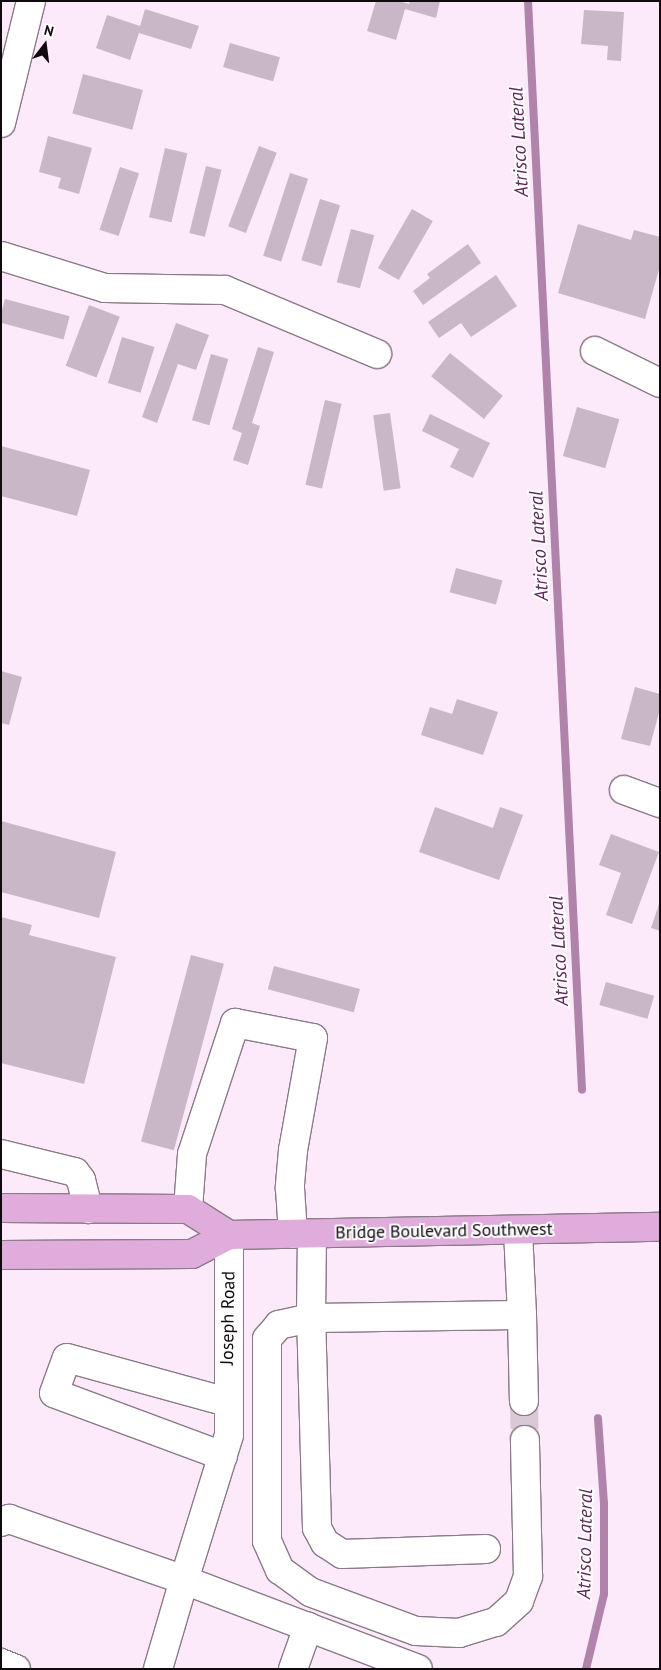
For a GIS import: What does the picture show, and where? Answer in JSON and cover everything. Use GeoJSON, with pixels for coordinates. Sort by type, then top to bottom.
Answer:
{"type":"FeatureCollection","features":[{"type":"Feature","properties":{"kind":"main road"},"geometry":{"type":"LineString","coordinates":[[1,1208],[188,1209],[229,1235]]}},
{"type":"Feature","properties":{"kind":"main road","name":"Bridge Boulevard Southwest"},"geometry":{"type":"LineString","coordinates":[[1,1254],[192,1254],[229,1235],[660,1227]]}},
{"type":"Feature","properties":{"kind":"street"},"geometry":{"type":"LineString","coordinates":[[1,124],[31,1]]}},
{"type":"Feature","properties":{"kind":"street"},"geometry":{"type":"LineString","coordinates":[[1,256],[105,288],[225,290],[377,354]]}},
{"type":"Feature","properties":{"kind":"street"},"geometry":{"type":"LineString","coordinates":[[594,351],[660,383]]}},
{"type":"Feature","properties":{"kind":"street"},"geometry":{"type":"LineString","coordinates":[[624,790],[660,803]]}},
{"type":"Feature","properties":{"kind":"street"},"geometry":{"type":"LineString","coordinates":[[188,1209],[192,1154],[236,1023],[313,1038],[293,1150],[290,1188],[303,1234],[311,1318],[317,1528],[325,1543],[342,1554],[486,1549]]}},
{"type":"Feature","properties":{"kind":"street"},"geometry":{"type":"LineString","coordinates":[[1,1154],[75,1172],[81,1180],[88,1208]]}},
{"type":"Feature","properties":{"kind":"street"},"geometry":{"type":"LineString","coordinates":[[518,1230],[524,1401]]}},
{"type":"Feature","properties":{"kind":"street","name":"Joseph Road"},"geometry":{"type":"LineString","coordinates":[[158,1669],[229,1435],[227,1402],[229,1235]]}},
{"type":"Feature","properties":{"kind":"street"},"geometry":{"type":"LineString","coordinates":[[522,1315],[311,1318],[279,1324],[267,1339],[266,1366],[267,1541],[280,1570],[310,1592],[416,1630],[458,1633],[496,1622],[519,1600],[528,1576],[525,1440]]}},
{"type":"Feature","properties":{"kind":"street"},"geometry":{"type":"LineString","coordinates":[[223,1456],[54,1393],[67,1358],[227,1402]]}},
{"type":"Feature","properties":{"kind":"street"},"geometry":{"type":"LineString","coordinates":[[1,1522],[9,1519],[184,1580],[418,1669]]}},
{"type":"Feature","properties":{"kind":"street"},"geometry":{"type":"LineString","coordinates":[[293,1669],[308,1627]]}},
{"type":"Feature","properties":{"kind":"street"},"geometry":{"type":"LineString","coordinates":[[1,1663],[16,1669]]}},
{"type":"Feature","properties":{"kind":"building"},"geometry":{"type":"Polygon","coordinates":[[[376,1],[399,1],[409,4],[410,1],[440,1],[436,18],[405,9],[396,40],[367,31],[376,1]]]}},
{"type":"Feature","properties":{"kind":"building"},"geometry":{"type":"Polygon","coordinates":[[[145,9],[199,26],[191,49],[139,33],[130,60],[96,48],[107,15],[140,26],[145,9]]]}},
{"type":"Feature","properties":{"kind":"building"},"geometry":{"type":"Polygon","coordinates":[[[584,10],[624,12],[621,61],[607,60],[608,46],[581,44],[584,10]]]}},
{"type":"Feature","properties":{"kind":"building"},"geometry":{"type":"Polygon","coordinates":[[[230,43],[280,57],[273,81],[223,67],[230,43]]]}},
{"type":"Feature","properties":{"kind":"building"},"geometry":{"type":"Polygon","coordinates":[[[83,74],[143,90],[132,130],[72,114],[83,74]]]}},
{"type":"Feature","properties":{"kind":"building"},"geometry":{"type":"Polygon","coordinates":[[[48,136],[92,148],[79,194],[58,188],[61,178],[39,172],[48,136]]]}},
{"type":"Feature","properties":{"kind":"building"},"geometry":{"type":"Polygon","coordinates":[[[259,146],[277,153],[246,233],[228,226],[259,146]]]}},
{"type":"Feature","properties":{"kind":"building"},"geometry":{"type":"Polygon","coordinates":[[[165,148],[187,153],[171,222],[149,217],[165,148]]]}},
{"type":"Feature","properties":{"kind":"building"},"geometry":{"type":"Polygon","coordinates":[[[206,166],[222,170],[205,237],[189,233],[206,166]]]}},
{"type":"Feature","properties":{"kind":"building"},"geometry":{"type":"Polygon","coordinates":[[[120,167],[139,173],[119,236],[100,230],[120,167]]]}},
{"type":"Feature","properties":{"kind":"building"},"geometry":{"type":"Polygon","coordinates":[[[290,173],[308,179],[281,262],[263,256],[290,173]]]}},
{"type":"Feature","properties":{"kind":"building"},"geometry":{"type":"Polygon","coordinates":[[[320,199],[340,205],[321,266],[301,260],[320,199]]]}},
{"type":"Feature","properties":{"kind":"building"},"geometry":{"type":"Polygon","coordinates":[[[412,209],[433,221],[399,280],[378,268],[412,209]]]}},
{"type":"Feature","properties":{"kind":"building"},"geometry":{"type":"Polygon","coordinates":[[[578,224],[631,240],[634,230],[660,237],[660,266],[645,319],[558,293],[578,224]]]}},
{"type":"Feature","properties":{"kind":"building"},"geometry":{"type":"Polygon","coordinates":[[[351,229],[374,235],[360,288],[337,282],[351,229]]]}},
{"type":"Feature","properties":{"kind":"building"},"geometry":{"type":"Polygon","coordinates":[[[468,244],[481,263],[423,305],[413,291],[430,278],[427,274],[468,244]]]}},
{"type":"Feature","properties":{"kind":"building"},"geometry":{"type":"Polygon","coordinates":[[[496,275],[517,306],[471,337],[461,323],[439,338],[428,322],[496,275]]]}},
{"type":"Feature","properties":{"kind":"building"},"geometry":{"type":"Polygon","coordinates":[[[5,299],[70,316],[64,340],[1,323],[5,299]]]}},
{"type":"Feature","properties":{"kind":"building"},"geometry":{"type":"Polygon","coordinates":[[[89,305],[120,317],[97,378],[66,366],[89,305]]]}},
{"type":"Feature","properties":{"kind":"building"},"geometry":{"type":"Polygon","coordinates":[[[176,323],[209,335],[196,370],[178,364],[157,423],[142,417],[176,323]]]}},
{"type":"Feature","properties":{"kind":"building"},"geometry":{"type":"Polygon","coordinates":[[[122,337],[155,347],[140,393],[108,383],[122,337]]]}},
{"type":"Feature","properties":{"kind":"building"},"geometry":{"type":"Polygon","coordinates":[[[258,347],[274,352],[252,423],[260,426],[248,465],[233,460],[242,433],[232,429],[258,347]]]}},
{"type":"Feature","properties":{"kind":"building"},"geometry":{"type":"Polygon","coordinates":[[[450,353],[503,396],[484,419],[431,376],[450,353]]]}},
{"type":"Feature","properties":{"kind":"building"},"geometry":{"type":"Polygon","coordinates":[[[211,354],[228,359],[209,425],[192,420],[211,354]]]}},
{"type":"Feature","properties":{"kind":"building"},"geometry":{"type":"Polygon","coordinates":[[[325,400],[342,404],[322,489],[305,485],[325,400]]]}},
{"type":"Feature","properties":{"kind":"building"},"geometry":{"type":"Polygon","coordinates":[[[577,407],[619,419],[605,468],[563,456],[577,407]]]}},
{"type":"Feature","properties":{"kind":"building"},"geometry":{"type":"Polygon","coordinates":[[[390,413],[401,488],[384,491],[373,415],[390,413]]]}},
{"type":"Feature","properties":{"kind":"building"},"geometry":{"type":"Polygon","coordinates":[[[430,414],[490,443],[473,478],[450,467],[459,449],[422,431],[430,414]]]}},
{"type":"Feature","properties":{"kind":"building"},"geometry":{"type":"Polygon","coordinates":[[[1,446],[90,470],[77,516],[1,496],[1,446]]]}},
{"type":"Feature","properties":{"kind":"building"},"geometry":{"type":"Polygon","coordinates":[[[456,568],[502,580],[496,605],[450,592],[456,568]]]}},
{"type":"Feature","properties":{"kind":"building"},"geometry":{"type":"Polygon","coordinates":[[[1,671],[22,677],[9,725],[1,723],[1,671]]]}},
{"type":"Feature","properties":{"kind":"building"},"geometry":{"type":"Polygon","coordinates":[[[635,687],[660,694],[660,709],[650,746],[621,739],[635,687]]]}},
{"type":"Feature","properties":{"kind":"building"},"geometry":{"type":"Polygon","coordinates":[[[457,699],[498,712],[483,755],[421,735],[430,707],[452,714],[457,699]]]}},
{"type":"Feature","properties":{"kind":"building"},"geometry":{"type":"Polygon","coordinates":[[[435,807],[493,828],[500,807],[523,815],[499,880],[419,852],[435,807]]]}},
{"type":"Feature","properties":{"kind":"building"},"geometry":{"type":"Polygon","coordinates":[[[1,821],[116,852],[99,918],[1,892],[1,821]]]}},
{"type":"Feature","properties":{"kind":"building"},"geometry":{"type":"Polygon","coordinates":[[[611,834],[659,852],[632,924],[606,915],[621,873],[599,865],[611,834]]]}},
{"type":"Feature","properties":{"kind":"building"},"geometry":{"type":"Polygon","coordinates":[[[660,904],[660,931],[651,928],[660,904]]]}},
{"type":"Feature","properties":{"kind":"building"},"geometry":{"type":"Polygon","coordinates":[[[1,917],[32,925],[29,935],[116,957],[84,1084],[1,1063],[1,917]]]}},
{"type":"Feature","properties":{"kind":"building"},"geometry":{"type":"Polygon","coordinates":[[[191,955],[224,964],[174,1150],[141,1141],[191,955]]]}},
{"type":"Feature","properties":{"kind":"building"},"geometry":{"type":"Polygon","coordinates":[[[274,966],[360,989],[354,1012],[268,989],[274,966]]]}},
{"type":"Feature","properties":{"kind":"building"},"geometry":{"type":"Polygon","coordinates":[[[606,982],[654,996],[647,1019],[599,1005],[606,982]]]}},
{"type":"Feature","properties":{"kind":"waterway","name":"Atrisco Lateral"},"geometry":{"type":"LineString","coordinates":[[528,1],[582,1090]]}},
{"type":"Feature","properties":{"kind":"waterway","name":"Atrisco Lateral"},"geometry":{"type":"LineString","coordinates":[[586,1669],[604,1594],[604,1504],[598,1418]]}},
{"type":"Feature","properties":{"kind":"tunnel"},"geometry":{"type":"LineString","coordinates":[[524,1401],[525,1440]]}}]}
